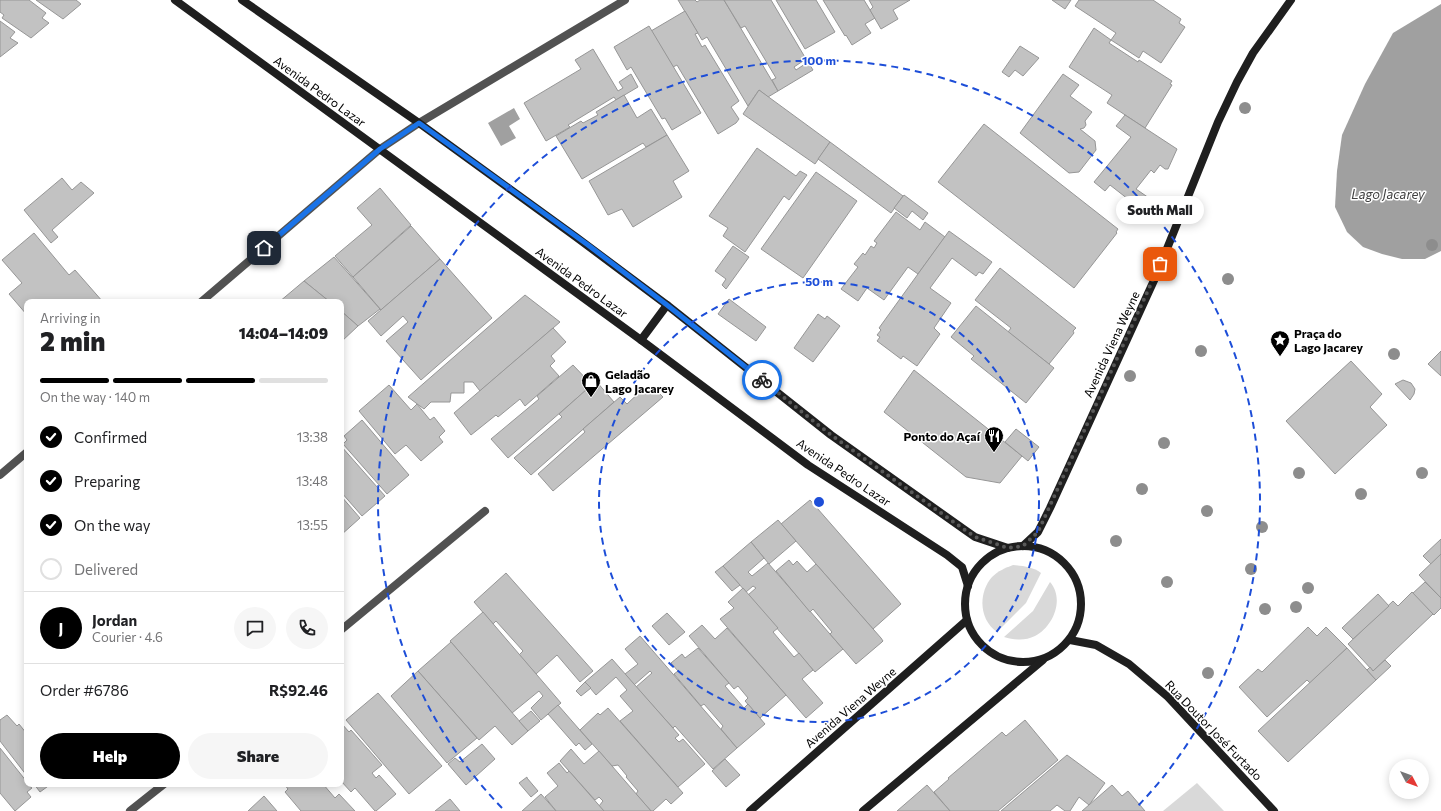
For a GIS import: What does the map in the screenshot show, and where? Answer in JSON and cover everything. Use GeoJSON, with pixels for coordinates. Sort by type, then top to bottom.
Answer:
{"type":"FeatureCollection","features":[{"type":"Feature","properties":{"kind":"street","name":"Avenida Pedro Lazar"},"geometry":{"type":"LineString","coordinates":[[175,0],[641,340],[808,464],[947,555],[962,567],[968,586]]}},
{"type":"Feature","properties":{"kind":"street","name":"Avenida Pedro Lazar"},"geometry":{"type":"LineString","coordinates":[[242,0],[419,123],[576,237],[667,305],[831,435],[975,537],[1008,548]]}},
{"type":"Feature","properties":{"kind":"street"},"geometry":{"type":"LineString","coordinates":[[205,299],[380,149],[419,123],[625,0]]}},
{"type":"Feature","properties":{"kind":"street","name":"Avenida Viena Weyne"},"geometry":{"type":"LineString","coordinates":[[1023,546],[1038,532],[1050,508],[1156,276],[1218,122],[1237,82],[1253,53],[1291,0]]}},
{"type":"Feature","properties":{"kind":"street"},"geometry":{"type":"LineString","coordinates":[[641,340],[667,305]]}},
{"type":"Feature","properties":{"kind":"street"},"geometry":{"type":"LineString","coordinates":[[0,475],[24,455]]}},
{"type":"Feature","properties":{"kind":"street"},"geometry":{"type":"LineString","coordinates":[[344,628],[486,511]]}},
{"type":"Feature","properties":{"kind":"street"},"geometry":{"type":"LineString","coordinates":[[863,811],[1046,658],[1058,651],[1070,640],[1078,626],[1082,611],[1081,595],[1077,579],[1068,566],[1055,555],[1044,549],[1023,546],[998,551],[986,559],[976,569],[965,596],[967,620],[974,636],[987,651],[998,658],[1014,662],[1031,662],[1046,658]]}},
{"type":"Feature","properties":{"kind":"street","name":"Avenida Viena Weyne"},"geometry":{"type":"LineString","coordinates":[[750,811],[967,620]]}},
{"type":"Feature","properties":{"kind":"street","name":"Rua Doutor José Furtado"},"geometry":{"type":"LineString","coordinates":[[1070,640],[1096,645],[1129,664],[1168,697],[1274,811]]}},
{"type":"Feature","properties":{"kind":"street"},"geometry":{"type":"LineString","coordinates":[[130,811],[160,787]]}},
{"type":"Feature","properties":{"kind":"shaded area"},"geometry":{"type":"Polygon","coordinates":[[[1013,565],[1032,568],[1041,573],[1026,603],[997,632],[991,627],[984,614],[982,606],[984,591],[987,583],[994,575],[1013,565]]]}},
{"type":"Feature","properties":{"kind":"shaded area"},"geometry":{"type":"Polygon","coordinates":[[[1050,582],[1057,596],[1057,604],[1052,619],[1047,626],[1035,636],[1027,639],[1004,637],[1033,611],[1050,582]]]}},
{"type":"Feature","properties":{"kind":"shaded area"},"geometry":{"type":"Polygon","coordinates":[[[1197,783],[1224,811],[1163,811],[1197,783]]]}},
{"type":"Feature","properties":{"kind":"water","name":"Lago Jacarey"},"geometry":{"type":"Polygon","coordinates":[[[1441,4],[1441,251],[1425,259],[1402,259],[1363,247],[1347,232],[1335,207],[1337,171],[1342,135],[1365,84],[1393,33],[1441,4]]]}},
{"type":"Feature","properties":{"kind":"water"},"geometry":{"type":"Polygon","coordinates":[[[514,108],[520,119],[509,126],[516,138],[501,146],[488,123],[514,108]]]}},
{"type":"Feature","properties":{"kind":"building"},"geometry":{"type":"Polygon","coordinates":[[[0,0],[29,0],[46,13],[42,18],[49,23],[31,38],[2,18],[4,15],[0,12],[0,0]]]}},
{"type":"Feature","properties":{"kind":"building"},"geometry":{"type":"Polygon","coordinates":[[[36,0],[76,0],[81,4],[63,19],[36,0]]]}},
{"type":"Feature","properties":{"kind":"building"},"geometry":{"type":"Polygon","coordinates":[[[678,0],[695,0],[697,2],[700,0],[724,0],[778,91],[768,97],[759,90],[748,106],[707,37],[702,40],[678,0]]]}},
{"type":"Feature","properties":{"kind":"building"},"geometry":{"type":"Polygon","coordinates":[[[724,0],[771,0],[806,59],[794,67],[796,70],[808,62],[813,70],[778,91],[772,80],[776,78],[745,26],[741,28],[724,0]]]}},
{"type":"Feature","properties":{"kind":"building"},"geometry":{"type":"Polygon","coordinates":[[[776,0],[816,0],[835,32],[805,49],[776,0]]]}},
{"type":"Feature","properties":{"kind":"building"},"geometry":{"type":"Polygon","coordinates":[[[823,0],[864,0],[875,18],[865,24],[871,33],[852,45],[823,0]]]}},
{"type":"Feature","properties":{"kind":"building"},"geometry":{"type":"Polygon","coordinates":[[[869,0],[910,0],[893,10],[898,19],[881,29],[870,10],[873,7],[869,0]]]}},
{"type":"Feature","properties":{"kind":"building"},"geometry":{"type":"Polygon","coordinates":[[[1052,0],[1071,0],[1065,9],[1052,0]]]}},
{"type":"Feature","properties":{"kind":"building"},"geometry":{"type":"Polygon","coordinates":[[[1079,0],[1153,0],[1181,19],[1179,23],[1185,27],[1161,63],[1143,51],[1139,58],[1111,40],[1116,33],[1075,6],[1079,0]]]}},
{"type":"Feature","properties":{"kind":"building"},"geometry":{"type":"Polygon","coordinates":[[[685,11],[698,33],[695,34],[702,47],[705,45],[739,101],[731,107],[739,119],[736,123],[718,134],[677,65],[673,67],[651,31],[685,11]]]}},
{"type":"Feature","properties":{"kind":"building"},"geometry":{"type":"Polygon","coordinates":[[[0,21],[15,32],[10,38],[18,43],[0,57],[0,21]]]}},
{"type":"Feature","properties":{"kind":"building"},"geometry":{"type":"Polygon","coordinates":[[[649,26],[701,113],[672,130],[665,118],[662,119],[631,67],[627,70],[614,47],[649,26]]]}},
{"type":"Feature","properties":{"kind":"building"},"geometry":{"type":"Polygon","coordinates":[[[1094,28],[1111,40],[1109,43],[1138,62],[1139,60],[1172,81],[1170,84],[1172,85],[1145,128],[1107,103],[1112,95],[1069,67],[1094,28]]]}},
{"type":"Feature","properties":{"kind":"building"},"geometry":{"type":"Polygon","coordinates":[[[1020,46],[1039,58],[1023,76],[1015,70],[1009,77],[1002,72],[1020,46]]]}},
{"type":"Feature","properties":{"kind":"building"},"geometry":{"type":"Polygon","coordinates":[[[593,49],[618,91],[623,88],[619,82],[631,74],[638,87],[616,100],[614,97],[568,125],[570,127],[546,141],[524,103],[581,69],[575,60],[593,49]]]}},
{"type":"Feature","properties":{"kind":"building"},"geometry":{"type":"Polygon","coordinates":[[[1063,74],[1079,85],[1070,96],[1092,112],[1085,121],[1086,125],[1084,128],[1080,129],[1095,141],[1096,150],[1079,172],[1069,173],[1020,133],[1063,74]]]}},
{"type":"Feature","properties":{"kind":"building"},"geometry":{"type":"Polygon","coordinates":[[[759,90],[830,142],[815,164],[743,114],[759,90]]]}},
{"type":"Feature","properties":{"kind":"building"},"geometry":{"type":"Polygon","coordinates":[[[624,95],[637,118],[651,109],[667,135],[646,147],[643,143],[582,179],[556,136],[581,121],[583,123],[598,115],[596,112],[624,95]]]}},
{"type":"Feature","properties":{"kind":"building"},"geometry":{"type":"Polygon","coordinates":[[[1125,115],[1177,149],[1168,169],[1165,169],[1160,165],[1154,173],[1151,170],[1136,189],[1149,198],[1142,210],[1110,185],[1105,191],[1094,182],[1131,137],[1116,126],[1125,115]]]}},
{"type":"Feature","properties":{"kind":"building"},"geometry":{"type":"Polygon","coordinates":[[[984,124],[1118,229],[1116,232],[1117,233],[1074,288],[938,182],[984,124]]]}},
{"type":"Feature","properties":{"kind":"building"},"geometry":{"type":"Polygon","coordinates":[[[667,135],[689,171],[673,181],[682,197],[633,227],[622,209],[608,215],[589,181],[667,135]]]}},
{"type":"Feature","properties":{"kind":"building"},"geometry":{"type":"Polygon","coordinates":[[[830,142],[903,196],[891,213],[818,159],[830,142]]]}},
{"type":"Feature","properties":{"kind":"building"},"geometry":{"type":"Polygon","coordinates":[[[757,148],[796,176],[800,171],[807,175],[789,200],[784,196],[745,252],[723,236],[728,228],[709,216],[757,148]]]}},
{"type":"Feature","properties":{"kind":"building"},"geometry":{"type":"Polygon","coordinates":[[[816,172],[857,201],[803,278],[761,249],[816,172]]]}},
{"type":"Feature","properties":{"kind":"building"},"geometry":{"type":"Polygon","coordinates":[[[62,178],[72,190],[81,182],[94,193],[52,230],[58,237],[51,243],[24,210],[62,178]]]}},
{"type":"Feature","properties":{"kind":"building"},"geometry":{"type":"Polygon","coordinates":[[[380,188],[411,225],[353,277],[335,256],[372,225],[357,208],[380,188]]]}},
{"type":"Feature","properties":{"kind":"building"},"geometry":{"type":"Polygon","coordinates":[[[904,195],[928,213],[923,220],[912,211],[907,218],[894,208],[904,195]]]}},
{"type":"Feature","properties":{"kind":"building"},"geometry":{"type":"Polygon","coordinates":[[[896,212],[920,230],[925,222],[945,237],[918,274],[908,267],[884,300],[867,288],[858,301],[841,289],[858,267],[854,264],[863,253],[865,255],[871,246],[874,248],[877,243],[874,241],[896,212]]]}},
{"type":"Feature","properties":{"kind":"building"},"geometry":{"type":"Polygon","coordinates":[[[411,226],[440,259],[381,310],[353,277],[411,226]]]}},
{"type":"Feature","properties":{"kind":"building"},"geometry":{"type":"Polygon","coordinates":[[[949,231],[992,262],[983,274],[979,272],[976,276],[952,258],[930,288],[951,303],[934,328],[940,334],[917,366],[903,356],[901,359],[877,341],[880,337],[877,335],[881,330],[879,328],[949,231]]]}},
{"type":"Feature","properties":{"kind":"building"},"geometry":{"type":"Polygon","coordinates":[[[34,233],[69,275],[75,270],[100,299],[24,299],[24,312],[9,294],[22,283],[2,260],[34,233]]]}},
{"type":"Feature","properties":{"kind":"building"},"geometry":{"type":"Polygon","coordinates":[[[733,246],[749,257],[726,289],[722,285],[726,279],[715,271],[733,246]]]}},
{"type":"Feature","properties":{"kind":"building"},"geometry":{"type":"Polygon","coordinates":[[[334,257],[380,309],[358,326],[344,314],[344,299],[326,299],[304,281],[334,257]]]}},
{"type":"Feature","properties":{"kind":"building"},"geometry":{"type":"Polygon","coordinates":[[[440,259],[492,318],[421,380],[386,341],[408,322],[403,316],[381,336],[368,321],[440,259]]]}},
{"type":"Feature","properties":{"kind":"building"},"geometry":{"type":"Polygon","coordinates":[[[1000,268],[1076,328],[1073,331],[1074,333],[1049,364],[1008,332],[1011,328],[975,300],[1000,268]]]}},
{"type":"Feature","properties":{"kind":"building"},"geometry":{"type":"Polygon","coordinates":[[[304,281],[326,299],[283,299],[304,281]]]}},
{"type":"Feature","properties":{"kind":"building"},"geometry":{"type":"Polygon","coordinates":[[[525,295],[560,322],[480,391],[473,382],[464,382],[464,393],[451,393],[450,402],[431,402],[424,409],[408,397],[525,295]]]}},
{"type":"Feature","properties":{"kind":"building"},"geometry":{"type":"Polygon","coordinates":[[[729,299],[766,327],[756,341],[718,314],[729,299]]]}},
{"type":"Feature","properties":{"kind":"building"},"geometry":{"type":"Polygon","coordinates":[[[976,306],[1054,368],[1026,403],[971,359],[974,356],[951,337],[976,306]]]}},
{"type":"Feature","properties":{"kind":"building"},"geometry":{"type":"Polygon","coordinates":[[[344,314],[358,326],[344,339],[344,314]]]}},
{"type":"Feature","properties":{"kind":"building"},"geometry":{"type":"Polygon","coordinates":[[[818,314],[825,319],[827,316],[840,326],[813,362],[794,348],[818,314]]]}},
{"type":"Feature","properties":{"kind":"building"},"geometry":{"type":"Polygon","coordinates":[[[553,328],[566,342],[551,356],[555,361],[550,366],[559,376],[525,406],[520,399],[498,417],[496,415],[471,435],[454,413],[553,328]]]}},
{"type":"Feature","properties":{"kind":"building"},"geometry":{"type":"Polygon","coordinates":[[[1441,351],[1441,376],[1428,364],[1441,351]]]}},
{"type":"Feature","properties":{"kind":"building"},"geometry":{"type":"Polygon","coordinates":[[[1351,361],[1382,394],[1370,407],[1387,425],[1335,474],[1286,421],[1351,361]]]}},
{"type":"Feature","properties":{"kind":"building"},"geometry":{"type":"Polygon","coordinates":[[[573,365],[592,385],[508,458],[491,439],[539,399],[537,396],[573,365]]]}},
{"type":"Feature","properties":{"kind":"building"},"geometry":{"type":"Polygon","coordinates":[[[914,370],[1022,456],[1000,483],[966,477],[884,412],[914,370]]]}},
{"type":"Feature","properties":{"kind":"building"},"geometry":{"type":"Polygon","coordinates":[[[1403,380],[1411,383],[1415,389],[1410,400],[1395,384],[1403,380]]]}},
{"type":"Feature","properties":{"kind":"building"},"geometry":{"type":"Polygon","coordinates":[[[596,381],[614,402],[531,475],[514,458],[562,417],[559,414],[596,381]]]}},
{"type":"Feature","properties":{"kind":"building"},"geometry":{"type":"Polygon","coordinates":[[[389,385],[411,410],[417,404],[430,420],[434,417],[445,431],[439,437],[443,442],[421,461],[406,445],[395,454],[359,411],[389,385]]]}},
{"type":"Feature","properties":{"kind":"building"},"geometry":{"type":"Polygon","coordinates":[[[643,389],[656,390],[663,397],[553,491],[538,474],[585,432],[583,429],[620,397],[627,404],[643,389]]]}},
{"type":"Feature","properties":{"kind":"building"},"geometry":{"type":"Polygon","coordinates":[[[362,420],[409,475],[387,494],[344,445],[347,440],[344,436],[362,420]]]}},
{"type":"Feature","properties":{"kind":"building"},"geometry":{"type":"Polygon","coordinates":[[[1016,429],[1039,447],[1028,461],[1005,442],[1016,429]]]}},
{"type":"Feature","properties":{"kind":"building"},"geometry":{"type":"Polygon","coordinates":[[[344,449],[385,496],[362,516],[344,495],[344,449]]]}},
{"type":"Feature","properties":{"kind":"building"},"geometry":{"type":"Polygon","coordinates":[[[344,499],[360,518],[344,532],[344,499]]]}},
{"type":"Feature","properties":{"kind":"building"},"geometry":{"type":"Polygon","coordinates":[[[810,500],[901,604],[873,629],[781,524],[810,500]]]}},
{"type":"Feature","properties":{"kind":"building"},"geometry":{"type":"Polygon","coordinates":[[[778,520],[796,541],[769,564],[751,542],[778,520]]]}},
{"type":"Feature","properties":{"kind":"building"},"geometry":{"type":"Polygon","coordinates":[[[1441,539],[1441,554],[1431,564],[1423,556],[1441,539]]]}},
{"type":"Feature","properties":{"kind":"building"},"geometry":{"type":"Polygon","coordinates":[[[751,542],[764,558],[748,572],[752,576],[768,563],[843,649],[815,672],[748,595],[756,588],[753,586],[746,592],[723,566],[751,542]]]}},
{"type":"Feature","properties":{"kind":"building"},"geometry":{"type":"Polygon","coordinates":[[[1441,554],[1441,598],[1419,575],[1441,554]]]}},
{"type":"Feature","properties":{"kind":"building"},"geometry":{"type":"Polygon","coordinates":[[[789,560],[793,565],[797,561],[807,572],[816,564],[883,641],[856,664],[830,634],[832,632],[813,609],[810,612],[776,571],[789,560]]]}},
{"type":"Feature","properties":{"kind":"building"},"geometry":{"type":"Polygon","coordinates":[[[723,566],[740,585],[732,591],[715,572],[723,566]]]}},
{"type":"Feature","properties":{"kind":"building"},"geometry":{"type":"Polygon","coordinates":[[[506,573],[593,671],[580,682],[557,655],[536,674],[519,655],[523,651],[496,621],[493,624],[474,602],[506,573]]]}},
{"type":"Feature","properties":{"kind":"building"},"geometry":{"type":"Polygon","coordinates":[[[1425,582],[1441,598],[1441,608],[1434,615],[1412,594],[1425,582]]]}},
{"type":"Feature","properties":{"kind":"building"},"geometry":{"type":"Polygon","coordinates":[[[743,588],[778,628],[773,632],[794,657],[799,653],[813,670],[802,679],[823,703],[806,718],[720,619],[734,608],[728,602],[743,588]]]}},
{"type":"Feature","properties":{"kind":"building"},"geometry":{"type":"Polygon","coordinates":[[[1412,592],[1433,614],[1373,671],[1348,644],[1393,601],[1398,606],[1412,592]]]}},
{"type":"Feature","properties":{"kind":"building"},"geometry":{"type":"Polygon","coordinates":[[[1378,594],[1389,606],[1353,639],[1342,628],[1378,594]]]}},
{"type":"Feature","properties":{"kind":"building"},"geometry":{"type":"Polygon","coordinates":[[[483,612],[561,703],[541,720],[531,708],[543,696],[539,691],[512,713],[450,641],[483,612]]]}},
{"type":"Feature","properties":{"kind":"building"},"geometry":{"type":"Polygon","coordinates":[[[667,613],[685,632],[669,645],[652,626],[667,613]]]}},
{"type":"Feature","properties":{"kind":"building"},"geometry":{"type":"Polygon","coordinates":[[[702,625],[715,639],[727,628],[786,695],[760,718],[745,701],[748,698],[738,686],[734,689],[689,636],[702,625]]]}},
{"type":"Feature","properties":{"kind":"building"},"geometry":{"type":"Polygon","coordinates":[[[1308,627],[1317,636],[1326,627],[1347,648],[1310,683],[1307,680],[1267,717],[1239,687],[1258,669],[1262,672],[1308,627]]]}},
{"type":"Feature","properties":{"kind":"building"},"geometry":{"type":"Polygon","coordinates":[[[640,636],[737,748],[713,769],[675,726],[673,728],[636,687],[652,673],[650,671],[634,685],[625,674],[638,664],[625,649],[640,636]]]}},
{"type":"Feature","properties":{"kind":"building"},"geometry":{"type":"Polygon","coordinates":[[[451,642],[528,731],[512,745],[495,726],[479,740],[418,671],[451,642]]]}},
{"type":"Feature","properties":{"kind":"building"},"geometry":{"type":"Polygon","coordinates":[[[698,648],[729,683],[725,686],[744,708],[748,704],[765,724],[737,748],[721,729],[723,726],[704,704],[701,706],[674,674],[678,671],[671,663],[682,654],[685,658],[698,648]]]}},
{"type":"Feature","properties":{"kind":"building"},"geometry":{"type":"Polygon","coordinates":[[[1347,648],[1376,680],[1288,762],[1258,731],[1347,648]]]}},
{"type":"Feature","properties":{"kind":"building"},"geometry":{"type":"Polygon","coordinates":[[[612,659],[679,735],[675,738],[679,742],[683,739],[705,764],[678,787],[620,721],[633,711],[620,696],[627,690],[616,677],[596,695],[585,682],[612,659]]]}},
{"type":"Feature","properties":{"kind":"building"},"geometry":{"type":"Polygon","coordinates":[[[1385,660],[1391,666],[1376,680],[1367,670],[1370,667],[1373,671],[1385,660]]]}},
{"type":"Feature","properties":{"kind":"building"},"geometry":{"type":"Polygon","coordinates":[[[418,671],[477,738],[447,763],[391,696],[418,671]]]}},
{"type":"Feature","properties":{"kind":"building"},"geometry":{"type":"Polygon","coordinates":[[[585,682],[591,688],[581,696],[576,691],[585,682]]]}},
{"type":"Feature","properties":{"kind":"building"},"geometry":{"type":"Polygon","coordinates":[[[378,693],[442,766],[409,794],[346,720],[378,693]]]}},
{"type":"Feature","properties":{"kind":"building"},"geometry":{"type":"Polygon","coordinates":[[[558,705],[592,744],[585,750],[579,743],[576,746],[548,714],[558,705]]]}},
{"type":"Feature","properties":{"kind":"building"},"geometry":{"type":"Polygon","coordinates":[[[608,708],[683,793],[671,804],[666,799],[653,811],[651,811],[636,794],[638,791],[618,765],[612,766],[580,730],[598,713],[600,715],[608,708]]]}},
{"type":"Feature","properties":{"kind":"building"},"geometry":{"type":"Polygon","coordinates":[[[531,711],[540,721],[528,731],[519,721],[531,711]]]}},
{"type":"Feature","properties":{"kind":"building"},"geometry":{"type":"Polygon","coordinates":[[[7,715],[17,726],[19,724],[24,730],[24,772],[0,741],[0,720],[7,715]]]}},
{"type":"Feature","properties":{"kind":"building"},"geometry":{"type":"Polygon","coordinates":[[[1025,720],[1058,760],[998,811],[950,811],[934,792],[949,779],[948,778],[1002,732],[1006,736],[1025,720]]]}},
{"type":"Feature","properties":{"kind":"building"},"geometry":{"type":"Polygon","coordinates":[[[344,726],[349,732],[351,730],[382,765],[372,773],[376,778],[379,775],[396,794],[375,811],[355,788],[351,792],[344,784],[344,726]]]}},
{"type":"Feature","properties":{"kind":"building"},"geometry":{"type":"Polygon","coordinates":[[[482,744],[495,759],[466,785],[448,764],[455,758],[460,762],[482,744]]]}},
{"type":"Feature","properties":{"kind":"building"},"geometry":{"type":"Polygon","coordinates":[[[0,748],[24,778],[24,787],[32,788],[27,792],[31,797],[15,811],[0,793],[0,748]]]}},
{"type":"Feature","properties":{"kind":"building"},"geometry":{"type":"Polygon","coordinates":[[[571,749],[584,764],[599,751],[651,811],[604,811],[599,806],[603,801],[599,797],[595,800],[560,761],[571,749]]]}},
{"type":"Feature","properties":{"kind":"building"},"geometry":{"type":"Polygon","coordinates":[[[1067,755],[1105,783],[1089,805],[1079,797],[1070,811],[1065,811],[1057,805],[1050,811],[1001,811],[1067,755]]]}},
{"type":"Feature","properties":{"kind":"building"},"geometry":{"type":"Polygon","coordinates":[[[725,759],[740,775],[726,787],[712,771],[725,759]]]}},
{"type":"Feature","properties":{"kind":"building"},"geometry":{"type":"Polygon","coordinates":[[[559,763],[567,773],[569,771],[604,811],[556,811],[545,797],[558,786],[547,773],[559,763]]]}},
{"type":"Feature","properties":{"kind":"building"},"geometry":{"type":"Polygon","coordinates":[[[527,778],[538,791],[531,797],[519,783],[527,778]]]}},
{"type":"Feature","properties":{"kind":"building"},"geometry":{"type":"Polygon","coordinates":[[[927,785],[950,811],[897,811],[927,785]]]}},
{"type":"Feature","properties":{"kind":"building"},"geometry":{"type":"Polygon","coordinates":[[[1112,785],[1122,796],[1128,791],[1145,811],[1082,811],[1112,785]]]}},
{"type":"Feature","properties":{"kind":"building"},"geometry":{"type":"Polygon","coordinates":[[[36,787],[47,787],[40,792],[36,787]]]}},
{"type":"Feature","properties":{"kind":"building"},"geometry":{"type":"Polygon","coordinates":[[[286,787],[326,787],[335,798],[339,794],[355,811],[301,811],[285,792],[288,789],[286,787]]]}},
{"type":"Feature","properties":{"kind":"building"},"geometry":{"type":"Polygon","coordinates":[[[541,794],[556,811],[522,811],[541,794]]]}},
{"type":"Feature","properties":{"kind":"building"},"geometry":{"type":"Polygon","coordinates":[[[264,796],[277,811],[248,811],[264,796]]]}},
{"type":"Feature","properties":{"kind":"building"},"geometry":{"type":"Polygon","coordinates":[[[450,799],[460,811],[435,811],[450,799]]]}},
{"type":"Feature","properties":{"kind":"way so far"},"geometry":{"type":"LineString","coordinates":[[762,380],[831,435],[975,537],[1008,548],[1023,546],[1038,532],[1156,276],[1160,264]]}},
{"type":"Feature","properties":{"kind":"place","name":"South Mall"},"geometry":{"type":"Point","coordinates":[1160,264]}},
{"type":"Feature","properties":{"kind":"place","name":"Praça do Lago Jacarey"},"geometry":{"type":"Point","coordinates":[1280,357]}},
{"type":"Feature","properties":{"kind":"place","name":"Geladão Lago Jacarey"},"geometry":{"type":"Point","coordinates":[591,398]}},
{"type":"Feature","properties":{"kind":"place","name":"Ponto do Açaí"},"geometry":{"type":"Point","coordinates":[994,453]}},
{"type":"Feature","properties":{"kind":"route"},"geometry":{"type":"LineString","coordinates":[[264,248],[380,149],[419,123],[588,245],[762,380]]}}]}
